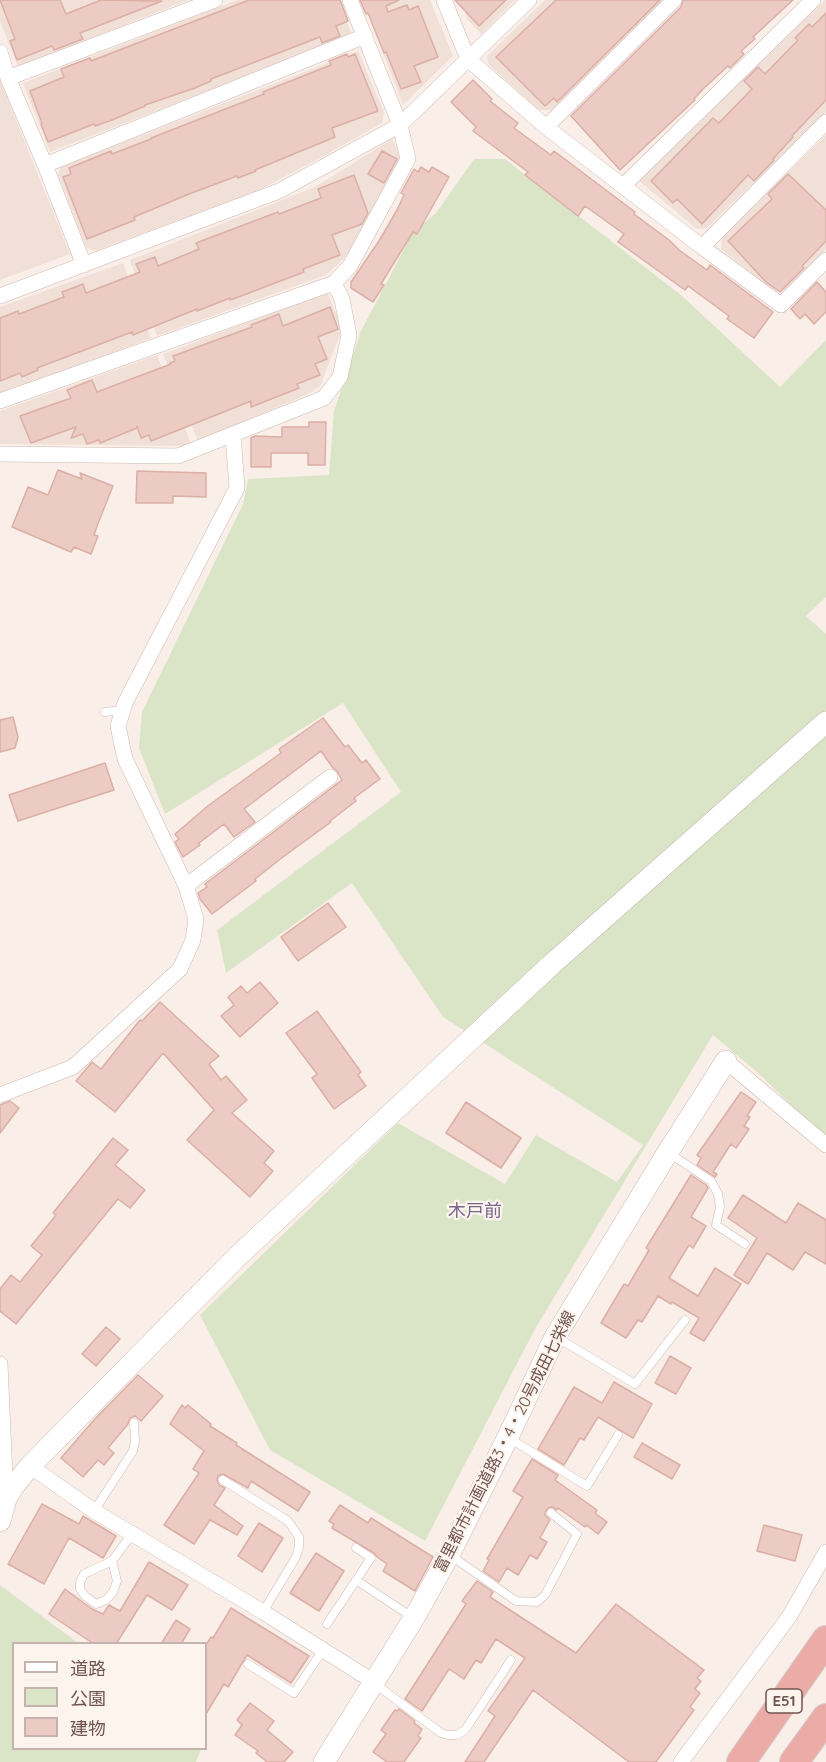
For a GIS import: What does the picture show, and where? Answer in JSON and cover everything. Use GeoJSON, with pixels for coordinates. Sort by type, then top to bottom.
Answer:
{"type":"FeatureCollection","features":[{"type":"Feature","properties":{"kind":"highway","name":"E51"},"geometry":{"type":"LineString","coordinates":[[741,1762],[826,1640]]}},
{"type":"Feature","properties":{"kind":"highway","name":"E51"},"geometry":{"type":"LineString","coordinates":[[794,1762],[826,1718]]}},
{"type":"Feature","properties":{"kind":"street"},"geometry":{"type":"LineString","coordinates":[[8,78],[216,0]]}},
{"type":"Feature","properties":{"kind":"street"},"geometry":{"type":"LineString","coordinates":[[0,401],[334,283],[350,266],[408,159],[400,125],[350,0]]}},
{"type":"Feature","properties":{"kind":"street"},"geometry":{"type":"LineString","coordinates":[[444,0],[468,59],[546,127],[781,305],[826,260]]}},
{"type":"Feature","properties":{"kind":"street"},"geometry":{"type":"LineString","coordinates":[[0,295],[279,191],[400,125],[529,0]]}},
{"type":"Feature","properties":{"kind":"street"},"geometry":{"type":"LineString","coordinates":[[546,127],[674,0]]}},
{"type":"Feature","properties":{"kind":"street"},"geometry":{"type":"LineString","coordinates":[[623,186],[813,0]]}},
{"type":"Feature","properties":{"kind":"street"},"geometry":{"type":"LineString","coordinates":[[45,165],[365,36]]}},
{"type":"Feature","properties":{"kind":"street"},"geometry":{"type":"LineString","coordinates":[[0,52],[8,78],[84,265]]}},
{"type":"Feature","properties":{"kind":"street"},"geometry":{"type":"LineString","coordinates":[[702,247],[826,122]]}},
{"type":"Feature","properties":{"kind":"street"},"geometry":{"type":"LineString","coordinates":[[0,454],[178,456],[324,398],[340,377],[349,335],[342,299],[334,283]]}},
{"type":"Feature","properties":{"kind":"street"},"geometry":{"type":"LineString","coordinates":[[0,1095],[73,1066],[180,969],[193,940],[196,919],[186,886],[125,759],[118,726],[123,710],[237,488],[233,435]]}},
{"type":"Feature","properties":{"kind":"street"},"geometry":{"type":"LineString","coordinates":[[0,1521],[6,1499],[30,1466],[239,1255],[552,964],[826,722]]}},
{"type":"Feature","properties":{"kind":"street"},"geometry":{"type":"LineString","coordinates":[[186,886],[330,777]]}},
{"type":"Feature","properties":{"kind":"street"},"geometry":{"type":"LineString","coordinates":[[726,1061],[826,1145]]}},
{"type":"Feature","properties":{"kind":"street","name":"富里都市計画道路3・4・20号成田七栄線"},"geometry":{"type":"LineString","coordinates":[[324,1762],[414,1618],[449,1555],[555,1336],[726,1061]]}},
{"type":"Feature","properties":{"kind":"street"},"geometry":{"type":"LineString","coordinates":[[0,1364],[6,1499]]}},
{"type":"Feature","properties":{"kind":"street"},"geometry":{"type":"LineString","coordinates":[[30,1466],[94,1511],[374,1682]]}},
{"type":"Feature","properties":{"kind":"street"},"geometry":{"type":"LineString","coordinates":[[681,1762],[789,1617],[826,1552]]}},
{"type":"Feature","properties":{"kind":"lane"},"geometry":{"type":"LineString","coordinates":[[105,712],[123,710]]}},
{"type":"Feature","properties":{"kind":"lane"},"geometry":{"type":"LineString","coordinates":[[668,1152],[711,1180],[718,1194],[720,1207],[716,1225],[745,1244]]}},
{"type":"Feature","properties":{"kind":"lane"},"geometry":{"type":"LineString","coordinates":[[555,1336],[635,1384],[685,1320]]}},
{"type":"Feature","properties":{"kind":"lane"},"geometry":{"type":"LineString","coordinates":[[94,1511],[133,1451],[134,1423]]}},
{"type":"Feature","properties":{"kind":"lane"},"geometry":{"type":"LineString","coordinates":[[508,1437],[587,1486],[618,1435]]}},
{"type":"Feature","properties":{"kind":"lane"},"geometry":{"type":"LineString","coordinates":[[223,1480],[288,1521],[299,1537],[296,1557],[262,1612]]}},
{"type":"Feature","properties":{"kind":"lane"},"geometry":{"type":"LineString","coordinates":[[449,1555],[516,1601],[537,1602],[545,1595],[577,1534],[551,1513]]}},
{"type":"Feature","properties":{"kind":"lane"},"geometry":{"type":"LineString","coordinates":[[112,1562],[117,1581],[113,1592],[106,1600],[96,1604],[80,1589],[80,1582],[84,1574],[112,1562],[132,1534]]}},
{"type":"Feature","properties":{"kind":"lane"},"geometry":{"type":"LineString","coordinates":[[327,1624],[370,1558],[356,1548]]}},
{"type":"Feature","properties":{"kind":"lane"},"geometry":{"type":"LineString","coordinates":[[356,1580],[414,1618]]}},
{"type":"Feature","properties":{"kind":"lane"},"geometry":{"type":"LineString","coordinates":[[248,1664],[294,1693],[323,1650]]}},
{"type":"Feature","properties":{"kind":"lane"},"geometry":{"type":"LineString","coordinates":[[374,1682],[441,1733],[458,1735],[465,1730],[511,1660]]}},
{"type":"Feature","properties":{"kind":"shaded area"},"geometry":{"type":"Polygon","coordinates":[[[0,0],[188,0],[18,67],[0,21],[0,0]]]}},
{"type":"Feature","properties":{"kind":"shaded area"},"geometry":{"type":"Polygon","coordinates":[[[237,0],[338,0],[352,35],[50,152],[23,83],[237,0]]]}},
{"type":"Feature","properties":{"kind":"shaded area"},"geometry":{"type":"Polygon","coordinates":[[[363,0],[430,0],[453,56],[403,105],[363,0]]]}},
{"type":"Feature","properties":{"kind":"shaded area"},"geometry":{"type":"Polygon","coordinates":[[[462,0],[515,0],[481,34],[467,19],[462,0]]]}},
{"type":"Feature","properties":{"kind":"shaded area"},"geometry":{"type":"Polygon","coordinates":[[[545,0],[664,0],[552,110],[539,110],[489,65],[487,56],[545,0]]]}},
{"type":"Feature","properties":{"kind":"shaded area"},"geometry":{"type":"Polygon","coordinates":[[[825,0],[826,112],[707,228],[697,229],[639,181],[825,0]]]}},
{"type":"Feature","properties":{"kind":"shaded area"},"geometry":{"type":"Polygon","coordinates":[[[358,51],[384,112],[382,123],[257,191],[95,251],[86,247],[58,174],[60,167],[358,51]]]}},
{"type":"Feature","properties":{"kind":"shaded area"},"geometry":{"type":"Polygon","coordinates":[[[0,80],[70,254],[0,280],[0,80]]]}},
{"type":"Feature","properties":{"kind":"shaded area"},"geometry":{"type":"Polygon","coordinates":[[[826,135],[826,249],[785,289],[771,289],[721,249],[722,237],[826,135]]]}},
{"type":"Feature","properties":{"kind":"shaded area"},"geometry":{"type":"Polygon","coordinates":[[[392,139],[401,157],[398,166],[344,259],[326,275],[157,336],[130,260],[315,187],[392,139]]]}},
{"type":"Feature","properties":{"kind":"shaded area"},"geometry":{"type":"Polygon","coordinates":[[[123,263],[151,338],[0,395],[0,307],[123,263]]]}},
{"type":"Feature","properties":{"kind":"shaded area"},"geometry":{"type":"Polygon","coordinates":[[[327,292],[339,320],[341,332],[320,386],[308,394],[198,441],[163,354],[327,292]]]}},
{"type":"Feature","properties":{"kind":"shaded area"},"geometry":{"type":"Polygon","coordinates":[[[157,355],[191,444],[184,446],[0,444],[0,411],[157,355]]]}},
{"type":"Feature","properties":{"kind":"green space"},"geometry":{"type":"Polygon","coordinates":[[[474,159],[505,159],[681,295],[780,387],[826,340],[826,597],[806,616],[826,634],[826,1139],[757,1072],[713,1035],[535,1329],[425,1541],[270,1450],[200,1315],[398,1123],[505,1184],[536,1135],[617,1182],[643,1145],[443,1017],[352,883],[226,973],[217,930],[401,792],[343,703],[165,814],[139,748],[142,712],[243,504],[248,479],[329,475],[334,411],[361,331],[413,232],[436,213],[474,159]]]}},
{"type":"Feature","properties":{"kind":"green space"},"geometry":{"type":"Polygon","coordinates":[[[0,1585],[77,1642],[12,1642],[12,1750],[201,1750],[196,1762],[0,1762],[0,1585]]]}},
{"type":"Feature","properties":{"kind":"building"},"geometry":{"type":"Polygon","coordinates":[[[0,0],[60,0],[66,14],[101,0],[162,1],[80,33],[83,39],[54,50],[52,46],[17,60],[10,41],[15,39],[0,0]]]}},
{"type":"Feature","properties":{"kind":"building"},"geometry":{"type":"Polygon","coordinates":[[[249,0],[340,0],[348,21],[336,26],[340,36],[322,43],[320,37],[211,79],[195,88],[48,142],[30,91],[64,77],[61,69],[90,58],[91,61],[249,0]]]}},
{"type":"Feature","properties":{"kind":"building"},"geometry":{"type":"Polygon","coordinates":[[[360,0],[399,0],[386,6],[388,12],[407,5],[409,10],[418,6],[438,57],[414,66],[421,82],[401,89],[386,52],[384,53],[368,13],[366,14],[360,0]]]}},
{"type":"Feature","properties":{"kind":"building"},"geometry":{"type":"Polygon","coordinates":[[[455,0],[506,0],[479,26],[455,0]]]}},
{"type":"Feature","properties":{"kind":"building"},"geometry":{"type":"Polygon","coordinates":[[[556,0],[660,0],[557,102],[554,98],[545,106],[496,57],[556,0]]]}},
{"type":"Feature","properties":{"kind":"building"},"geometry":{"type":"Polygon","coordinates":[[[683,0],[793,0],[753,37],[755,39],[741,51],[744,54],[730,68],[728,66],[703,89],[695,100],[620,170],[571,116],[681,7],[683,0]]]}},
{"type":"Feature","properties":{"kind":"building"},"geometry":{"type":"Polygon","coordinates":[[[826,13],[826,100],[754,181],[748,175],[702,224],[677,199],[673,203],[651,181],[713,118],[719,123],[752,89],[744,81],[758,67],[765,74],[798,40],[795,38],[809,24],[812,27],[826,13]]]}},
{"type":"Feature","properties":{"kind":"building"},"geometry":{"type":"Polygon","coordinates":[[[347,54],[348,57],[355,54],[378,111],[332,128],[335,137],[256,171],[189,194],[134,217],[135,220],[87,239],[63,177],[71,174],[69,168],[111,151],[112,154],[264,94],[263,92],[331,65],[329,61],[347,54]]]}},
{"type":"Feature","properties":{"kind":"building"},"geometry":{"type":"Polygon","coordinates":[[[473,80],[492,99],[490,101],[518,123],[514,128],[551,155],[554,151],[635,212],[634,214],[679,250],[707,270],[710,265],[773,312],[754,338],[727,319],[729,316],[688,286],[685,290],[618,242],[624,234],[585,206],[578,216],[525,175],[528,172],[473,131],[476,127],[451,102],[473,80]]]}},
{"type":"Feature","properties":{"kind":"building"},"geometry":{"type":"Polygon","coordinates":[[[382,151],[397,159],[384,183],[368,174],[382,151]]]}},
{"type":"Feature","properties":{"kind":"building"},"geometry":{"type":"Polygon","coordinates":[[[421,167],[429,172],[432,167],[449,177],[417,234],[413,232],[381,284],[384,285],[373,302],[351,288],[351,282],[397,210],[404,195],[401,193],[414,169],[418,172],[421,167]]]}},
{"type":"Feature","properties":{"kind":"building"},"geometry":{"type":"Polygon","coordinates":[[[788,174],[826,210],[826,241],[780,292],[766,282],[728,241],[772,199],[768,194],[788,174]]]}},
{"type":"Feature","properties":{"kind":"building"},"geometry":{"type":"Polygon","coordinates":[[[354,175],[368,213],[362,224],[332,235],[340,255],[303,269],[304,272],[249,293],[197,311],[197,309],[133,335],[132,332],[37,368],[38,370],[22,377],[20,373],[0,381],[0,318],[18,311],[19,314],[64,297],[62,292],[83,284],[86,293],[140,272],[136,264],[155,257],[158,266],[199,249],[196,243],[321,198],[318,189],[354,175]]]}},
{"type":"Feature","properties":{"kind":"building"},"geometry":{"type":"Polygon","coordinates":[[[817,282],[826,292],[826,312],[814,324],[805,314],[800,319],[791,309],[817,282]]]}},
{"type":"Feature","properties":{"kind":"building"},"geometry":{"type":"Polygon","coordinates":[[[330,307],[338,329],[318,337],[327,359],[315,364],[320,375],[297,384],[299,388],[251,407],[251,401],[151,441],[149,435],[141,438],[137,426],[137,428],[100,443],[99,440],[87,444],[83,434],[71,438],[76,427],[31,443],[20,416],[71,398],[67,390],[92,380],[97,392],[171,364],[175,361],[173,356],[252,327],[251,325],[279,314],[283,326],[330,307]]]}},
{"type":"Feature","properties":{"kind":"building"},"geometry":{"type":"Polygon","coordinates":[[[309,422],[326,422],[325,465],[308,465],[308,453],[271,453],[271,467],[251,467],[251,438],[255,436],[282,437],[282,427],[309,427],[309,422]]]}},
{"type":"Feature","properties":{"kind":"building"},"geometry":{"type":"Polygon","coordinates":[[[58,470],[82,479],[80,473],[113,486],[94,535],[98,536],[91,554],[74,547],[71,552],[12,527],[28,487],[48,495],[58,470]]]}},
{"type":"Feature","properties":{"kind":"building"},"geometry":{"type":"Polygon","coordinates":[[[137,471],[206,473],[206,497],[173,496],[173,503],[136,503],[137,471]]]}},
{"type":"Feature","properties":{"kind":"building"},"geometry":{"type":"Polygon","coordinates":[[[13,717],[18,737],[15,748],[0,752],[0,720],[13,717]]]}},
{"type":"Feature","properties":{"kind":"building"},"geometry":{"type":"Polygon","coordinates":[[[323,718],[345,747],[348,745],[362,763],[366,760],[380,779],[354,798],[356,801],[331,822],[212,914],[198,893],[207,887],[205,884],[342,780],[321,751],[244,809],[255,822],[234,837],[224,824],[183,857],[175,842],[179,839],[175,834],[209,805],[281,753],[279,749],[323,718]]]}},
{"type":"Feature","properties":{"kind":"building"},"geometry":{"type":"Polygon","coordinates":[[[105,763],[114,790],[18,821],[9,795],[105,763]]]}},
{"type":"Feature","properties":{"kind":"building"},"geometry":{"type":"Polygon","coordinates":[[[328,903],[346,927],[298,961],[281,937],[328,903]]]}},
{"type":"Feature","properties":{"kind":"building"},"geometry":{"type":"Polygon","coordinates":[[[260,982],[278,1003],[240,1037],[221,1016],[234,1005],[228,997],[241,986],[247,993],[260,982]]]}},
{"type":"Feature","properties":{"kind":"building"},"geometry":{"type":"Polygon","coordinates":[[[160,1002],[219,1056],[209,1064],[221,1080],[226,1076],[247,1100],[232,1113],[274,1151],[264,1163],[273,1171],[250,1197],[187,1140],[214,1110],[163,1053],[115,1112],[76,1081],[92,1062],[101,1069],[140,1020],[142,1021],[160,1002]]]}},
{"type":"Feature","properties":{"kind":"building"},"geometry":{"type":"Polygon","coordinates":[[[317,1011],[361,1072],[358,1075],[366,1086],[334,1109],[312,1078],[317,1074],[286,1033],[317,1011]]]}},
{"type":"Feature","properties":{"kind":"building"},"geometry":{"type":"Polygon","coordinates":[[[741,1092],[756,1102],[744,1126],[749,1129],[736,1148],[731,1144],[713,1172],[717,1174],[715,1177],[697,1165],[701,1158],[697,1155],[741,1092]]]}},
{"type":"Feature","properties":{"kind":"building"},"geometry":{"type":"Polygon","coordinates":[[[10,1101],[19,1108],[0,1133],[0,1105],[10,1101]]]}},
{"type":"Feature","properties":{"kind":"building"},"geometry":{"type":"Polygon","coordinates":[[[466,1102],[521,1138],[501,1168],[446,1133],[466,1102]]]}},
{"type":"Feature","properties":{"kind":"building"},"geometry":{"type":"Polygon","coordinates":[[[113,1138],[128,1150],[115,1165],[145,1190],[130,1208],[118,1199],[16,1324],[0,1311],[0,1289],[11,1275],[20,1282],[42,1255],[31,1246],[56,1215],[53,1213],[113,1138]]]}},
{"type":"Feature","properties":{"kind":"building"},"geometry":{"type":"Polygon","coordinates":[[[691,1175],[708,1188],[691,1217],[706,1226],[693,1248],[689,1245],[669,1278],[698,1296],[715,1268],[741,1284],[704,1341],[690,1333],[699,1318],[658,1296],[642,1322],[638,1320],[626,1338],[601,1323],[624,1284],[628,1286],[649,1250],[646,1248],[691,1175]]]}},
{"type":"Feature","properties":{"kind":"building"},"geometry":{"type":"Polygon","coordinates":[[[743,1195],[786,1223],[798,1203],[826,1220],[826,1264],[805,1252],[793,1270],[767,1253],[748,1284],[734,1275],[757,1238],[728,1218],[743,1195]]]}},
{"type":"Feature","properties":{"kind":"building"},"geometry":{"type":"Polygon","coordinates":[[[106,1327],[120,1339],[96,1366],[82,1354],[106,1327]]]}},
{"type":"Feature","properties":{"kind":"building"},"geometry":{"type":"Polygon","coordinates":[[[670,1356],[691,1368],[676,1394],[655,1383],[670,1356]]]}},
{"type":"Feature","properties":{"kind":"building"},"geometry":{"type":"Polygon","coordinates":[[[138,1375],[163,1396],[141,1421],[135,1416],[130,1418],[128,1424],[108,1448],[114,1453],[104,1465],[98,1460],[83,1477],[61,1458],[138,1375]]]}},
{"type":"Feature","properties":{"kind":"building"},"geometry":{"type":"Polygon","coordinates":[[[614,1382],[652,1404],[633,1438],[598,1417],[584,1440],[580,1438],[564,1465],[538,1449],[574,1387],[602,1403],[614,1382]]]}},
{"type":"Feature","properties":{"kind":"building"},"geometry":{"type":"Polygon","coordinates":[[[182,1405],[185,1408],[188,1405],[211,1424],[210,1426],[237,1443],[236,1445],[310,1492],[298,1511],[251,1481],[248,1488],[223,1474],[218,1476],[217,1480],[219,1485],[225,1488],[214,1505],[243,1526],[237,1535],[210,1520],[194,1544],[164,1525],[199,1473],[193,1469],[204,1451],[170,1424],[182,1405]]]}},
{"type":"Feature","properties":{"kind":"building"},"geometry":{"type":"Polygon","coordinates":[[[642,1443],[680,1465],[672,1479],[634,1457],[642,1443]]]}},
{"type":"Feature","properties":{"kind":"building"},"geometry":{"type":"Polygon","coordinates":[[[532,1459],[558,1475],[555,1480],[597,1510],[595,1513],[607,1522],[598,1534],[558,1508],[557,1510],[552,1507],[548,1508],[545,1515],[550,1520],[540,1538],[547,1542],[537,1559],[530,1555],[518,1575],[507,1568],[499,1582],[483,1571],[489,1560],[487,1559],[523,1497],[513,1491],[532,1459]]]}},
{"type":"Feature","properties":{"kind":"building"},"geometry":{"type":"Polygon","coordinates":[[[42,1504],[79,1524],[83,1516],[116,1536],[103,1558],[69,1538],[44,1584],[8,1564],[42,1504]]]}},
{"type":"Feature","properties":{"kind":"building"},"geometry":{"type":"Polygon","coordinates":[[[340,1505],[368,1523],[371,1518],[433,1557],[415,1591],[383,1571],[387,1564],[374,1553],[332,1528],[334,1524],[329,1521],[340,1505]]]}},
{"type":"Feature","properties":{"kind":"building"},"geometry":{"type":"Polygon","coordinates":[[[259,1523],[283,1538],[262,1572],[238,1556],[259,1523]]]}},
{"type":"Feature","properties":{"kind":"building"},"geometry":{"type":"Polygon","coordinates":[[[764,1525],[802,1535],[795,1561],[757,1551],[764,1525]]]}},
{"type":"Feature","properties":{"kind":"building"},"geometry":{"type":"Polygon","coordinates":[[[316,1553],[344,1571],[319,1611],[290,1593],[316,1553]]]}},
{"type":"Feature","properties":{"kind":"building"},"geometry":{"type":"Polygon","coordinates":[[[149,1562],[188,1585],[172,1610],[147,1595],[117,1642],[91,1642],[49,1614],[65,1589],[92,1609],[103,1614],[109,1605],[120,1611],[149,1562]]]}},
{"type":"Feature","properties":{"kind":"building"},"geometry":{"type":"Polygon","coordinates":[[[477,1581],[493,1592],[490,1597],[576,1653],[616,1604],[704,1670],[697,1678],[701,1681],[695,1689],[700,1693],[690,1707],[694,1710],[656,1762],[629,1762],[533,1690],[484,1762],[465,1762],[495,1716],[488,1711],[525,1658],[496,1639],[481,1663],[476,1660],[464,1679],[449,1669],[422,1711],[405,1699],[466,1604],[462,1601],[477,1581]]]}},
{"type":"Feature","properties":{"kind":"building"},"geometry":{"type":"Polygon","coordinates":[[[231,1608],[309,1656],[291,1683],[247,1655],[228,1687],[224,1684],[207,1712],[207,1643],[211,1637],[213,1638],[231,1608]]]}},
{"type":"Feature","properties":{"kind":"building"},"geometry":{"type":"Polygon","coordinates":[[[176,1620],[190,1629],[182,1642],[162,1642],[176,1620]]]}},
{"type":"Feature","properties":{"kind":"building"},"geometry":{"type":"Polygon","coordinates":[[[250,1703],[274,1721],[267,1730],[293,1752],[284,1762],[267,1762],[256,1753],[258,1751],[235,1735],[242,1725],[237,1720],[250,1703]]]}},
{"type":"Feature","properties":{"kind":"building"},"geometry":{"type":"Polygon","coordinates":[[[399,1709],[422,1729],[418,1736],[421,1738],[404,1762],[387,1762],[373,1752],[386,1734],[381,1730],[395,1710],[399,1709]]]}},
{"type":"Feature","properties":{"kind":"district","name":"木戸前"},"geometry":{"type":"Point","coordinates":[475,1212]}}]}
